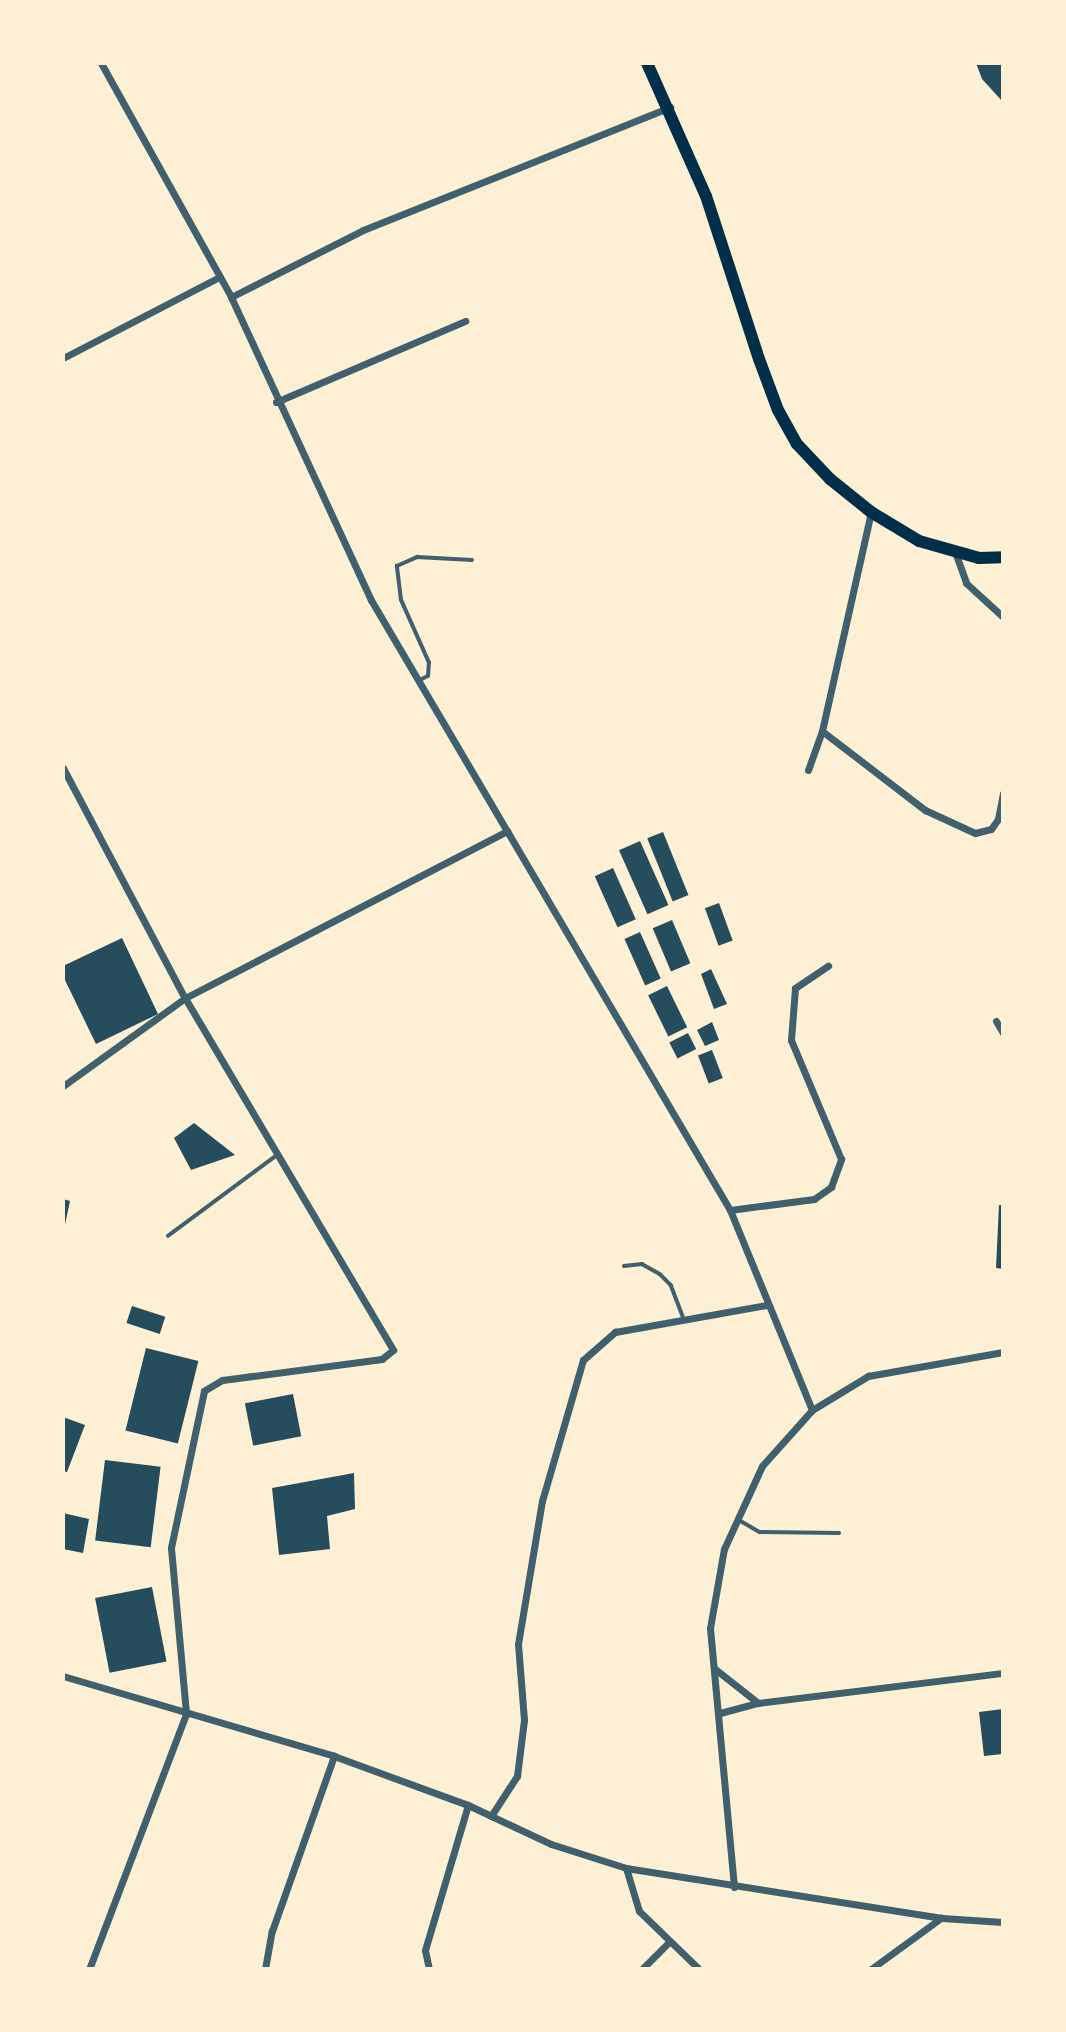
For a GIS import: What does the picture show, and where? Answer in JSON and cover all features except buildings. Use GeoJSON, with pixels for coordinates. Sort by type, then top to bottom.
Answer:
{"type":"FeatureCollection","features":[{"type":"Feature","properties":{"kind":"main road"},"geometry":{"type":"LineString","coordinates":[[647,63],[670,107],[706,196],[778,410],[797,444],[830,478],[871,512],[919,541],[955,552],[1003,557]]}},
{"type":"Feature","properties":{"kind":"street"},"geometry":{"type":"LineString","coordinates":[[102,63],[231,297],[276,402],[371,600],[416,682],[730,1210],[812,1410]]}},
{"type":"Feature","properties":{"kind":"street"},"geometry":{"type":"LineString","coordinates":[[231,297],[363,230],[670,107]]}},
{"type":"Feature","properties":{"kind":"street"},"geometry":{"type":"LineString","coordinates":[[63,358],[219,276]]}},
{"type":"Feature","properties":{"kind":"street"},"geometry":{"type":"LineString","coordinates":[[276,402],[465,321]]}},
{"type":"Feature","properties":{"kind":"street"},"geometry":{"type":"LineString","coordinates":[[808,770],[822,730],[871,512]]}},
{"type":"Feature","properties":{"kind":"street"},"geometry":{"type":"LineString","coordinates":[[955,552],[966,583],[1002,616]]}},
{"type":"Feature","properties":{"kind":"street"},"geometry":{"type":"LineString","coordinates":[[822,730],[925,810],[975,833],[990,829],[998,819],[1003,793]]}},
{"type":"Feature","properties":{"kind":"street"},"geometry":{"type":"LineString","coordinates":[[63,768],[185,998],[393,1350],[383,1359],[222,1380],[204,1391],[171,1548],[186,1714],[89,1969]]}},
{"type":"Feature","properties":{"kind":"street"},"geometry":{"type":"LineString","coordinates":[[63,1086],[185,998],[507,831]]}},
{"type":"Feature","properties":{"kind":"street"},"geometry":{"type":"LineString","coordinates":[[730,1210],[814,1199],[831,1187],[841,1159],[791,1040],[795,988],[828,966]]}},
{"type":"Feature","properties":{"kind":"street"},"geometry":{"type":"LineString","coordinates":[[996,1021],[1003,1033]]}},
{"type":"Feature","properties":{"kind":"street"},"geometry":{"type":"LineString","coordinates":[[491,1816],[517,1776],[524,1720],[518,1644],[542,1501],[575,1376],[597,1344],[615,1332],[683,1317],[767,1305]]}},
{"type":"Feature","properties":{"kind":"street"},"geometry":{"type":"LineString","coordinates":[[734,1887],[714,1668],[713,1594],[724,1549],[762,1466],[812,1410],[868,1376],[890,1369],[1003,1352]]}},
{"type":"Feature","properties":{"kind":"street"},"geometry":{"type":"LineString","coordinates":[[714,1668],[758,1703]]}},
{"type":"Feature","properties":{"kind":"street"},"geometry":{"type":"LineString","coordinates":[[720,1713],[758,1703],[1003,1673]]}},
{"type":"Feature","properties":{"kind":"street"},"geometry":{"type":"LineString","coordinates":[[63,1676],[334,1756],[468,1805],[551,1844],[626,1868],[942,1918],[1003,1922]]}},
{"type":"Feature","properties":{"kind":"street"},"geometry":{"type":"LineString","coordinates":[[265,1969],[272,1931],[334,1756]]}},
{"type":"Feature","properties":{"kind":"street"},"geometry":{"type":"LineString","coordinates":[[429,1969],[425,1950],[468,1805]]}},
{"type":"Feature","properties":{"kind":"street"},"geometry":{"type":"LineString","coordinates":[[626,1868],[639,1910],[699,1969]]}},
{"type":"Feature","properties":{"kind":"street"},"geometry":{"type":"LineString","coordinates":[[871,1969],[942,1918]]}},
{"type":"Feature","properties":{"kind":"street"},"geometry":{"type":"LineString","coordinates":[[642,1969],[669,1942]]}},
{"type":"Feature","properties":{"kind":"lane"},"geometry":{"type":"LineString","coordinates":[[416,682],[430,671],[401,600],[397,566],[417,557],[472,561]]}},
{"type":"Feature","properties":{"kind":"lane"},"geometry":{"type":"LineString","coordinates":[[167,1236],[278,1154]]}},
{"type":"Feature","properties":{"kind":"lane"},"geometry":{"type":"LineString","coordinates":[[624,1266],[642,1264],[660,1274],[671,1285],[683,1317]]}},
{"type":"Feature","properties":{"kind":"lane"},"geometry":{"type":"LineString","coordinates":[[739,1520],[760,1532],[839,1533]]}}]}
